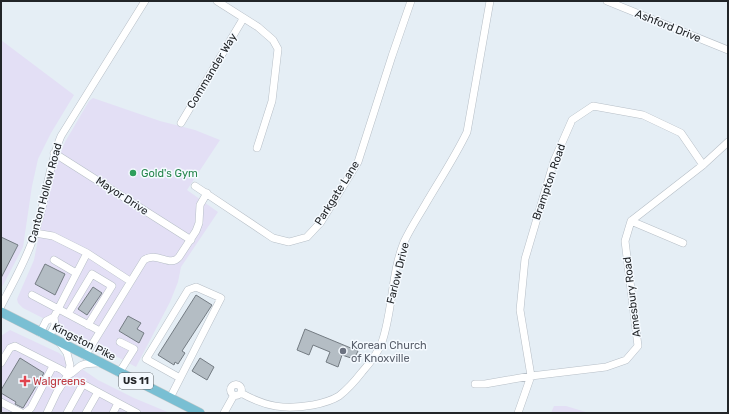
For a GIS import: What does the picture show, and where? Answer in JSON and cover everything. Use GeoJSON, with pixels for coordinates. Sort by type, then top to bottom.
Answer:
{"type":"FeatureCollection","features":[{"type":"Feature","properties":{"kind":"main road","name":"Kingston Pike"},"geometry":{"type":"LineString","coordinates":[[1,312],[85,356],[200,413]]}},
{"type":"Feature","properties":{"kind":"street","name":"Canton Hollow Road"},"geometry":{"type":"LineString","coordinates":[[1,306],[26,256],[35,233],[54,153],[65,128],[145,1]]}},
{"type":"Feature","properties":{"kind":"street"},"geometry":{"type":"LineString","coordinates":[[217,1],[258,27],[273,40],[278,49],[272,101],[257,148]]}},
{"type":"Feature","properties":{"kind":"street","name":"Parkgate Lane"},"geometry":{"type":"LineString","coordinates":[[195,186],[208,193],[273,238],[289,242],[307,237],[321,222],[358,162],[411,1]]}},
{"type":"Feature","properties":{"kind":"street","name":"Farlow Drive"},"geometry":{"type":"LineString","coordinates":[[224,413],[237,394],[279,408],[309,406],[326,402],[339,396],[345,391],[365,369],[374,356],[382,343],[396,273],[404,242],[461,145],[467,132],[490,1]]}},
{"type":"Feature","properties":{"kind":"street","name":"Ashford Drive"},"geometry":{"type":"LineString","coordinates":[[608,1],[728,50]]}},
{"type":"Feature","properties":{"kind":"street","name":"Commander Way"},"geometry":{"type":"LineString","coordinates":[[181,123],[244,19]]}},
{"type":"Feature","properties":{"kind":"street","name":"Brampton Road"},"geometry":{"type":"LineString","coordinates":[[531,376],[520,310],[525,259],[554,162],[572,120],[593,106],[643,115],[681,133],[703,165]]}},
{"type":"Feature","properties":{"kind":"street"},"geometry":{"type":"LineString","coordinates":[[682,243],[631,221],[703,165],[728,142]]}},
{"type":"Feature","properties":{"kind":"street","name":"Mayor Drive"},"geometry":{"type":"LineString","coordinates":[[54,153],[191,240]]}},
{"type":"Feature","properties":{"kind":"street"},"geometry":{"type":"LineString","coordinates":[[85,356],[130,282],[147,258],[154,256],[172,261],[177,260],[191,240],[199,223],[200,205],[208,193]]}},
{"type":"Feature","properties":{"kind":"street","name":"Amesbury Road"},"geometry":{"type":"LineString","coordinates":[[475,384],[485,384],[531,376],[606,367],[626,360],[638,346],[625,241],[631,221]]}},
{"type":"Feature","properties":{"kind":"street"},"geometry":{"type":"LineString","coordinates":[[35,233],[53,236],[87,253],[130,282]]}},
{"type":"Feature","properties":{"kind":"street"},"geometry":{"type":"LineString","coordinates":[[45,335],[55,325],[54,317],[87,253]]}},
{"type":"Feature","properties":{"kind":"street"},"geometry":{"type":"LineString","coordinates":[[54,260],[92,274],[124,293]]}},
{"type":"Feature","properties":{"kind":"street"},"geometry":{"type":"LineString","coordinates":[[68,314],[92,274]]}},
{"type":"Feature","properties":{"kind":"street"},"geometry":{"type":"LineString","coordinates":[[88,325],[112,286]]}},
{"type":"Feature","properties":{"kind":"street"},"geometry":{"type":"LineString","coordinates":[[170,398],[221,298],[196,287],[188,290],[146,359],[180,378]]}},
{"type":"Feature","properties":{"kind":"street"},"geometry":{"type":"LineString","coordinates":[[32,295],[100,331]]}},
{"type":"Feature","properties":{"kind":"street"},"geometry":{"type":"LineString","coordinates":[[119,373],[134,349],[120,342]]}},
{"type":"Feature","properties":{"kind":"street"},"geometry":{"type":"LineString","coordinates":[[46,413],[68,375],[70,365],[69,359],[60,343]]}},
{"type":"Feature","properties":{"kind":"street"},"geometry":{"type":"LineString","coordinates":[[1,363],[10,348],[15,346],[68,375],[73,374],[83,364],[99,363]]}},
{"type":"Feature","properties":{"kind":"street"},"geometry":{"type":"LineString","coordinates":[[1,402],[24,413],[31,408],[53,366]]}},
{"type":"Feature","properties":{"kind":"street"},"geometry":{"type":"LineString","coordinates":[[518,413],[531,376]]}},
{"type":"Feature","properties":{"kind":"street"},"geometry":{"type":"LineString","coordinates":[[67,413],[83,384],[135,412]]}},
{"type":"Feature","properties":{"kind":"street"},"geometry":{"type":"LineString","coordinates":[[86,413],[98,392]]}},
{"type":"Feature","properties":{"kind":"street"},"geometry":{"type":"LineString","coordinates":[[113,413],[118,403]]}},
{"type":"Feature","properties":{"kind":"street"},"geometry":{"type":"LineString","coordinates":[[309,406],[312,413]]}},
{"type":"Feature","properties":{"kind":"shaded area"},"geometry":{"type":"Polygon","coordinates":[[[1,40],[74,95],[51,133],[38,159],[32,186],[23,247],[1,289],[1,40]]]}},
{"type":"Feature","properties":{"kind":"shaded area"},"geometry":{"type":"Polygon","coordinates":[[[93,98],[160,121],[195,130],[220,140],[187,190],[218,212],[181,267],[178,282],[170,302],[136,367],[23,308],[18,303],[17,299],[34,260],[44,209],[56,164],[65,142],[89,101],[93,98]]]}},
{"type":"Feature","properties":{"kind":"shaded area"},"geometry":{"type":"Polygon","coordinates":[[[10,330],[59,353],[73,365],[82,369],[98,380],[134,398],[170,413],[1,413],[1,336],[10,330]]]}},
{"type":"Feature","properties":{"kind":"shaded area"},"geometry":{"type":"Polygon","coordinates":[[[554,406],[566,406],[589,413],[551,413],[554,406]]]}},
{"type":"Feature","properties":{"kind":"building"},"geometry":{"type":"Polygon","coordinates":[[[1,237],[18,245],[1,278],[1,237]]]}},
{"type":"Feature","properties":{"kind":"building"},"geometry":{"type":"Polygon","coordinates":[[[45,264],[65,274],[55,295],[35,284],[45,264]]]}},
{"type":"Feature","properties":{"kind":"building"},"geometry":{"type":"Polygon","coordinates":[[[93,287],[102,293],[87,315],[78,309],[93,287]]]}},
{"type":"Feature","properties":{"kind":"building"},"geometry":{"type":"Polygon","coordinates":[[[196,295],[212,305],[182,351],[185,353],[178,364],[175,362],[174,365],[158,355],[196,295]]]}},
{"type":"Feature","properties":{"kind":"building"},"geometry":{"type":"Polygon","coordinates":[[[128,316],[141,323],[137,329],[144,333],[139,343],[119,331],[128,316]]]}},
{"type":"Feature","properties":{"kind":"building","name":"Korean Church of Knoxville"},"geometry":{"type":"Polygon","coordinates":[[[305,329],[358,351],[354,359],[342,355],[338,367],[326,362],[330,352],[313,345],[309,355],[297,350],[305,329]]]}},
{"type":"Feature","properties":{"kind":"building","name":"Walgreens"},"geometry":{"type":"Polygon","coordinates":[[[20,358],[44,373],[23,408],[15,404],[16,402],[1,393],[1,390],[20,358]]]}},
{"type":"Feature","properties":{"kind":"building"},"geometry":{"type":"Polygon","coordinates":[[[200,358],[214,367],[207,380],[192,371],[200,358]]]}},
{"type":"Feature","properties":{"kind":"place","name":"Gold's Gym"},"geometry":{"type":"Point","coordinates":[133,173]}},
{"type":"Feature","properties":{"kind":"place","name":"Korean Church of Knoxville"},"geometry":{"type":"Point","coordinates":[343,351]}},
{"type":"Feature","properties":{"kind":"place","name":"Walgreens"},"geometry":{"type":"Point","coordinates":[25,381]}}]}
